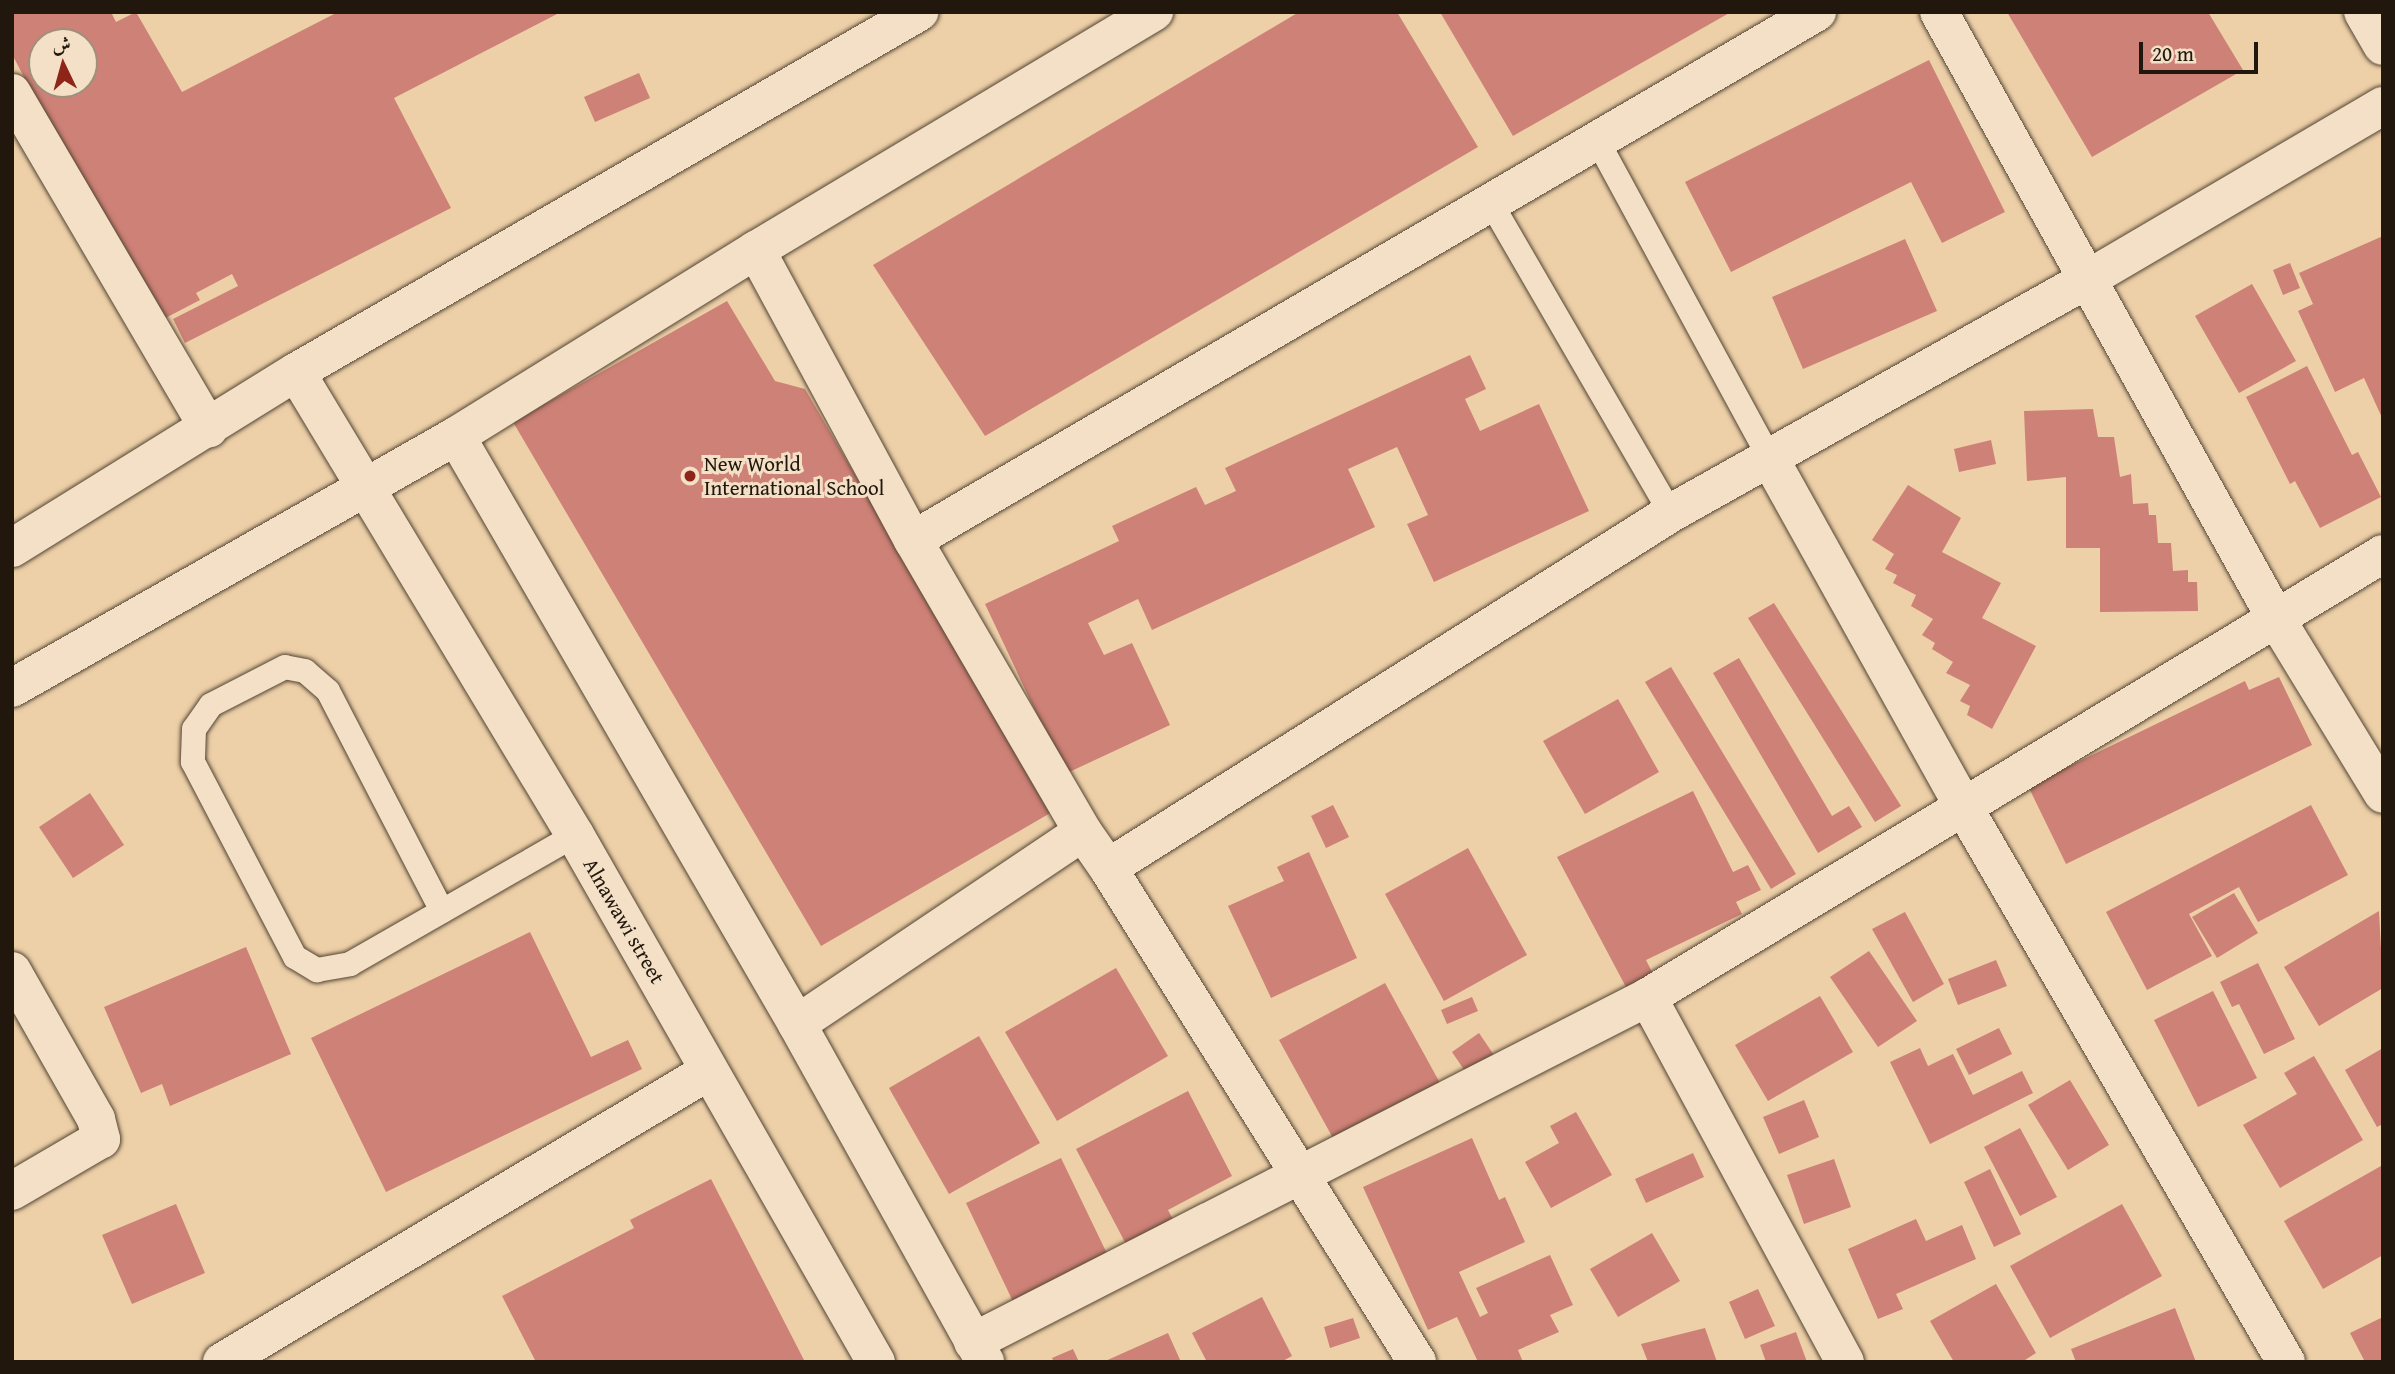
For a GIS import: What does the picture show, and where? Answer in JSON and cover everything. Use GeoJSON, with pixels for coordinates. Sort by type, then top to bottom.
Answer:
{"type":"FeatureCollection","features":[{"type":"Feature","properties":{"kind":"street"},"geometry":{"type":"LineString","coordinates":[[12,548],[209,429],[296,372],[919,12]]}},
{"type":"Feature","properties":{"kind":"street"},"geometry":{"type":"LineString","coordinates":[[12,688],[364,485],[456,436],[756,250],[1154,12]]}},
{"type":"Feature","properties":{"kind":"street"},"geometry":{"type":"LineString","coordinates":[[913,540],[1816,12]]}},
{"type":"Feature","properties":{"kind":"street"},"geometry":{"type":"LineString","coordinates":[[1939,12],[2275,617],[2383,794]]}},
{"type":"Feature","properties":{"kind":"street"},"geometry":{"type":"LineString","coordinates":[[2363,12],[2383,46]]}},
{"type":"Feature","properties":{"kind":"street"},"geometry":{"type":"LineString","coordinates":[[12,93],[209,429]]}},
{"type":"Feature","properties":{"kind":"street"},"geometry":{"type":"LineString","coordinates":[[1108,869],[1671,513],[2086,280],[2383,106]]}},
{"type":"Feature","properties":{"kind":"street"},"geometry":{"type":"LineString","coordinates":[[756,250],[913,540],[1083,832],[1302,1174],[1417,1362]]}},
{"type":"Feature","properties":{"kind":"street","name":"Alnawawi street"},"geometry":{"type":"LineString","coordinates":[[296,372],[575,835],[876,1362]]}},
{"type":"Feature","properties":{"kind":"street"},"geometry":{"type":"LineString","coordinates":[[456,436],[797,1024],[979,1352],[1302,1174],[1648,997],[2383,554]]}},
{"type":"Feature","properties":{"kind":"street"},"geometry":{"type":"LineString","coordinates":[[1770,459],[1964,806],[2286,1362]]}},
{"type":"Feature","properties":{"kind":"street"},"geometry":{"type":"LineString","coordinates":[[797,1024],[1083,832]]}},
{"type":"Feature","properties":{"kind":"street"},"geometry":{"type":"LineString","coordinates":[[12,971],[96,1119],[101,1139],[12,1191]]}},
{"type":"Feature","properties":{"kind":"street"},"geometry":{"type":"LineString","coordinates":[[1648,997],[1845,1362]]}},
{"type":"Feature","properties":{"kind":"street"},"geometry":{"type":"LineString","coordinates":[[222,1362],[709,1071]]}},
{"type":"Feature","properties":{"kind":"lane"},"geometry":{"type":"LineString","coordinates":[[1597,140],[1770,459]]}},
{"type":"Feature","properties":{"kind":"lane"},"geometry":{"type":"LineString","coordinates":[[1491,203],[1671,513]]}},
{"type":"Feature","properties":{"kind":"lane"},"geometry":{"type":"LineString","coordinates":[[442,911],[328,691],[305,671],[285,667],[211,705],[194,729],[193,762],[295,957],[317,970],[350,964],[575,835]]}},
{"type":"Feature","properties":{"kind":"building"},"geometry":{"type":"Polygon","coordinates":[[[12,12],[111,12],[116,22],[136,12],[182,92],[338,12],[561,12],[394,98],[451,208],[185,343],[173,319],[238,286],[232,274],[196,293],[200,300],[152,325],[35,98],[98,98],[98,28],[28,28],[28,85],[12,54],[12,12]]]}},
{"type":"Feature","properties":{"kind":"building"},"geometry":{"type":"Polygon","coordinates":[[[1299,12],[1397,12],[1478,147],[985,436],[873,265],[1299,12]]]}},
{"type":"Feature","properties":{"kind":"building"},"geometry":{"type":"Polygon","coordinates":[[[1440,12],[1731,12],[1513,136],[1440,12]]]}},
{"type":"Feature","properties":{"kind":"building"},"geometry":{"type":"Polygon","coordinates":[[[2007,12],[2208,12],[2243,70],[2092,157],[2007,12]]]}},
{"type":"Feature","properties":{"kind":"building"},"geometry":{"type":"Polygon","coordinates":[[[1929,60],[2005,212],[1942,243],[1911,182],[1731,272],[1685,182],[1929,60]]]}},
{"type":"Feature","properties":{"kind":"building"},"geometry":{"type":"Polygon","coordinates":[[[639,73],[650,98],[595,122],[584,97],[639,73]]]}},
{"type":"Feature","properties":{"kind":"building"},"geometry":{"type":"Polygon","coordinates":[[[2383,236],[2383,420],[2364,378],[2335,392],[2298,311],[2313,304],[2299,273],[2383,236]]]}},
{"type":"Feature","properties":{"kind":"building"},"geometry":{"type":"Polygon","coordinates":[[[1905,239],[1937,311],[1803,369],[1772,297],[1905,239]]]}},
{"type":"Feature","properties":{"kind":"building"},"geometry":{"type":"Polygon","coordinates":[[[2290,263],[2300,288],[2283,295],[2273,270],[2290,263]]]}},
{"type":"Feature","properties":{"kind":"building"},"geometry":{"type":"Polygon","coordinates":[[[2252,284],[2296,361],[2239,393],[2195,316],[2252,284]]]}},
{"type":"Feature","properties":{"kind":"building"},"geometry":{"type":"Polygon","coordinates":[[[727,301],[775,381],[805,389],[1052,812],[821,946],[513,422],[727,301]]]}},
{"type":"Feature","properties":{"kind":"building"},"geometry":{"type":"Polygon","coordinates":[[[1470,355],[1486,389],[1465,399],[1480,431],[1539,404],[1589,511],[1434,582],[1407,524],[1428,515],[1397,447],[1348,469],[1375,527],[1152,630],[1138,599],[1088,623],[1104,655],[1132,643],[1170,725],[1065,774],[985,604],[1119,541],[1112,526],[1196,487],[1205,505],[1236,491],[1225,468],[1470,355]]]}},
{"type":"Feature","properties":{"kind":"building"},"geometry":{"type":"Polygon","coordinates":[[[2307,366],[2352,455],[2358,452],[2381,497],[2320,528],[2295,481],[2290,484],[2246,397],[2307,366]]]}},
{"type":"Feature","properties":{"kind":"building"},"geometry":{"type":"Polygon","coordinates":[[[2093,409],[2098,437],[2114,437],[2120,477],[2131,474],[2133,504],[2148,503],[2149,515],[2156,515],[2158,543],[2171,543],[2173,571],[2188,570],[2188,582],[2197,582],[2198,611],[2100,612],[2100,548],[2066,548],[2066,477],[2027,481],[2024,411],[2093,409]]]}},
{"type":"Feature","properties":{"kind":"building"},"geometry":{"type":"Polygon","coordinates":[[[1991,440],[1996,464],[1959,472],[1954,449],[1991,440]]]}},
{"type":"Feature","properties":{"kind":"building"},"geometry":{"type":"Polygon","coordinates":[[[1908,485],[1961,518],[1942,552],[2001,583],[1982,618],[2036,646],[1992,729],[1967,715],[1970,706],[1960,701],[1970,685],[1946,673],[1953,662],[1932,649],[1935,643],[1922,635],[1933,619],[1911,606],[1916,595],[1893,583],[1897,575],[1885,569],[1894,554],[1872,540],[1908,485]]]}},
{"type":"Feature","properties":{"kind":"building"},"geometry":{"type":"Polygon","coordinates":[[[1774,603],[1901,806],[1875,822],[1748,618],[1774,603]]]}},
{"type":"Feature","properties":{"kind":"building"},"geometry":{"type":"Polygon","coordinates":[[[1739,658],[1832,816],[1849,806],[1862,827],[1818,853],[1713,673],[1739,658]]]}},
{"type":"Feature","properties":{"kind":"building"},"geometry":{"type":"Polygon","coordinates":[[[1671,667],[1796,874],[1771,889],[1645,682],[1671,667]]]}},
{"type":"Feature","properties":{"kind":"building"},"geometry":{"type":"Polygon","coordinates":[[[2279,677],[2312,745],[2066,864],[2028,786],[2245,681],[2249,690],[2279,677]]]}},
{"type":"Feature","properties":{"kind":"building"},"geometry":{"type":"Polygon","coordinates":[[[1618,699],[1659,772],[1585,814],[1543,741],[1618,699]]]}},
{"type":"Feature","properties":{"kind":"building"},"geometry":{"type":"Polygon","coordinates":[[[1693,791],[1733,872],[1748,865],[1761,890],[1736,902],[1742,914],[1646,960],[1654,976],[1627,989],[1557,857],[1693,791]]]}},
{"type":"Feature","properties":{"kind":"building"},"geometry":{"type":"Polygon","coordinates":[[[90,793],[124,845],[73,878],[39,827],[90,793]]]}},
{"type":"Feature","properties":{"kind":"building"},"geometry":{"type":"Polygon","coordinates":[[[1333,805],[1349,837],[1326,848],[1311,816],[1333,805]]]}},
{"type":"Feature","properties":{"kind":"building"},"geometry":{"type":"Polygon","coordinates":[[[2311,805],[2348,875],[2258,922],[2239,887],[2189,914],[2212,956],[2147,990],[2106,912],[2311,805]]]}},
{"type":"Feature","properties":{"kind":"building"},"geometry":{"type":"Polygon","coordinates":[[[1468,848],[1527,955],[1444,1001],[1385,894],[1468,848]]]}},
{"type":"Feature","properties":{"kind":"building"},"geometry":{"type":"Polygon","coordinates":[[[1309,852],[1357,958],[1271,998],[1228,906],[1284,881],[1277,867],[1309,852]]]}},
{"type":"Feature","properties":{"kind":"building"},"geometry":{"type":"Polygon","coordinates":[[[2234,893],[2258,933],[2217,958],[2192,917],[2234,893]]]}},
{"type":"Feature","properties":{"kind":"building"},"geometry":{"type":"Polygon","coordinates":[[[2379,911],[2383,988],[2319,1026],[2284,967],[2379,911]]]}},
{"type":"Feature","properties":{"kind":"building"},"geometry":{"type":"Polygon","coordinates":[[[1905,912],[1944,984],[1913,1002],[1872,929],[1905,912]]]}},
{"type":"Feature","properties":{"kind":"building"},"geometry":{"type":"Polygon","coordinates":[[[530,932],[591,1057],[628,1040],[642,1069],[386,1192],[311,1038],[530,932]]]}},
{"type":"Feature","properties":{"kind":"building"},"geometry":{"type":"Polygon","coordinates":[[[246,947],[291,1054],[170,1106],[162,1084],[141,1093],[104,1007],[246,947]]]}},
{"type":"Feature","properties":{"kind":"building"},"geometry":{"type":"Polygon","coordinates":[[[1869,951],[1917,1021],[1878,1047],[1830,977],[1869,951]]]}},
{"type":"Feature","properties":{"kind":"building"},"geometry":{"type":"Polygon","coordinates":[[[1996,960],[2007,986],[1958,1005],[1948,979],[1996,960]]]}},
{"type":"Feature","properties":{"kind":"building"},"geometry":{"type":"Polygon","coordinates":[[[2258,963],[2295,1039],[2264,1054],[2239,1004],[2232,1007],[2220,982],[2258,963]]]}},
{"type":"Feature","properties":{"kind":"building"},"geometry":{"type":"Polygon","coordinates":[[[1116,968],[1168,1056],[1057,1121],[1005,1032],[1116,968]]]}},
{"type":"Feature","properties":{"kind":"building"},"geometry":{"type":"Polygon","coordinates":[[[1385,983],[1440,1083],[1334,1140],[1279,1040],[1385,983]]]}},
{"type":"Feature","properties":{"kind":"building"},"geometry":{"type":"Polygon","coordinates":[[[2213,991],[2257,1078],[2198,1107],[2154,1020],[2213,991]]]}},
{"type":"Feature","properties":{"kind":"building"},"geometry":{"type":"Polygon","coordinates":[[[1820,996],[1853,1052],[1768,1101],[1735,1045],[1820,996]]]}},
{"type":"Feature","properties":{"kind":"building"},"geometry":{"type":"Polygon","coordinates":[[[1472,997],[1478,1011],[1447,1024],[1441,1010],[1472,997]]]}},
{"type":"Feature","properties":{"kind":"building"},"geometry":{"type":"Polygon","coordinates":[[[1999,1028],[2012,1054],[1969,1075],[1956,1049],[1999,1028]]]}},
{"type":"Feature","properties":{"kind":"building"},"geometry":{"type":"Polygon","coordinates":[[[1479,1033],[1496,1058],[1469,1077],[1452,1052],[1479,1033]]]}},
{"type":"Feature","properties":{"kind":"building"},"geometry":{"type":"Polygon","coordinates":[[[979,1036],[1040,1143],[949,1194],[889,1088],[979,1036]]]}},
{"type":"Feature","properties":{"kind":"building"},"geometry":{"type":"Polygon","coordinates":[[[1920,1048],[1928,1066],[1953,1054],[1973,1095],[2022,1071],[2033,1093],[1930,1144],[1890,1062],[1920,1048]]]}},
{"type":"Feature","properties":{"kind":"building"},"geometry":{"type":"Polygon","coordinates":[[[2383,1048],[2383,1124],[2377,1127],[2345,1070],[2383,1048]]]}},
{"type":"Feature","properties":{"kind":"building"},"geometry":{"type":"Polygon","coordinates":[[[2314,1056],[2363,1140],[2280,1188],[2243,1125],[2297,1094],[2284,1073],[2314,1056]]]}},
{"type":"Feature","properties":{"kind":"building"},"geometry":{"type":"Polygon","coordinates":[[[2070,1080],[2109,1145],[2068,1170],[2028,1105],[2070,1080]]]}},
{"type":"Feature","properties":{"kind":"building"},"geometry":{"type":"Polygon","coordinates":[[[1188,1091],[1232,1176],[1168,1210],[1175,1223],[1128,1248],[1076,1149],[1188,1091]]]}},
{"type":"Feature","properties":{"kind":"building"},"geometry":{"type":"Polygon","coordinates":[[[1804,1100],[1819,1137],[1779,1154],[1763,1117],[1804,1100]]]}},
{"type":"Feature","properties":{"kind":"building"},"geometry":{"type":"Polygon","coordinates":[[[1576,1112],[1612,1175],[1551,1208],[1525,1162],[1559,1143],[1550,1126],[1576,1112]]]}},
{"type":"Feature","properties":{"kind":"building"},"geometry":{"type":"Polygon","coordinates":[[[2020,1128],[2057,1197],[2020,1216],[1984,1147],[2020,1128]]]}},
{"type":"Feature","properties":{"kind":"building"},"geometry":{"type":"Polygon","coordinates":[[[1472,1138],[1499,1200],[1505,1197],[1525,1242],[1459,1272],[1480,1317],[1488,1313],[1476,1288],[1550,1255],[1573,1305],[1550,1315],[1559,1332],[1518,1350],[1523,1362],[1478,1362],[1457,1317],[1428,1330],[1363,1187],[1472,1138]]]}},
{"type":"Feature","properties":{"kind":"building"},"geometry":{"type":"Polygon","coordinates":[[[1693,1153],[1704,1177],[1646,1203],[1635,1179],[1693,1153]]]}},
{"type":"Feature","properties":{"kind":"building"},"geometry":{"type":"Polygon","coordinates":[[[1061,1158],[1112,1264],[1017,1310],[966,1203],[1061,1158]]]}},
{"type":"Feature","properties":{"kind":"building"},"geometry":{"type":"Polygon","coordinates":[[[1834,1159],[1851,1207],[1804,1224],[1787,1175],[1834,1159]]]}},
{"type":"Feature","properties":{"kind":"building"},"geometry":{"type":"Polygon","coordinates":[[[2381,1166],[2383,1255],[2323,1289],[2284,1221],[2381,1166]]]}},
{"type":"Feature","properties":{"kind":"building"},"geometry":{"type":"Polygon","coordinates":[[[1990,1169],[2021,1234],[1994,1247],[1964,1182],[1990,1169]]]}},
{"type":"Feature","properties":{"kind":"building"},"geometry":{"type":"Polygon","coordinates":[[[711,1179],[805,1362],[536,1362],[502,1296],[634,1228],[630,1220],[711,1179]]]}},
{"type":"Feature","properties":{"kind":"building"},"geometry":{"type":"Polygon","coordinates":[[[176,1204],[205,1273],[132,1304],[102,1235],[176,1204]]]}},
{"type":"Feature","properties":{"kind":"building"},"geometry":{"type":"Polygon","coordinates":[[[2122,1204],[2162,1276],[2050,1338],[2010,1266],[2122,1204]]]}},
{"type":"Feature","properties":{"kind":"building"},"geometry":{"type":"Polygon","coordinates":[[[1916,1219],[1926,1241],[1962,1225],[1976,1259],[1896,1294],[1903,1309],[1878,1319],[1848,1249],[1916,1219]]]}},
{"type":"Feature","properties":{"kind":"building"},"geometry":{"type":"Polygon","coordinates":[[[1652,1233],[1680,1281],[1618,1317],[1590,1269],[1652,1233]]]}},
{"type":"Feature","properties":{"kind":"building"},"geometry":{"type":"Polygon","coordinates":[[[1996,1284],[2036,1353],[2022,1362],[1954,1362],[1930,1321],[1996,1284]]]}},
{"type":"Feature","properties":{"kind":"building"},"geometry":{"type":"Polygon","coordinates":[[[1758,1289],[1775,1326],[1745,1339],[1729,1302],[1758,1289]]]}},
{"type":"Feature","properties":{"kind":"building"},"geometry":{"type":"Polygon","coordinates":[[[1262,1297],[1292,1356],[1281,1362],[1207,1362],[1192,1333],[1262,1297]]]}},
{"type":"Feature","properties":{"kind":"building"},"geometry":{"type":"Polygon","coordinates":[[[2175,1308],[2196,1362],[2076,1362],[2071,1349],[2175,1308]]]}},
{"type":"Feature","properties":{"kind":"building"},"geometry":{"type":"Polygon","coordinates":[[[2383,1317],[2383,1362],[2365,1362],[2350,1333],[2383,1317]]]}},
{"type":"Feature","properties":{"kind":"building"},"geometry":{"type":"Polygon","coordinates":[[[1353,1318],[1360,1338],[1330,1348],[1324,1327],[1353,1318]]]}},
{"type":"Feature","properties":{"kind":"building"},"geometry":{"type":"Polygon","coordinates":[[[1705,1328],[1717,1362],[1648,1362],[1641,1344],[1705,1328]]]}},
{"type":"Feature","properties":{"kind":"building"},"geometry":{"type":"Polygon","coordinates":[[[1796,1332],[1807,1362],[1766,1362],[1760,1345],[1796,1332]]]}},
{"type":"Feature","properties":{"kind":"building"},"geometry":{"type":"Polygon","coordinates":[[[1168,1333],[1181,1362],[1103,1362],[1168,1333]]]}},
{"type":"Feature","properties":{"kind":"building"},"geometry":{"type":"Polygon","coordinates":[[[1073,1349],[1079,1362],[1054,1362],[1052,1358],[1073,1349]]]}},
{"type":"Feature","properties":{"kind":"place","name":"New World International School"},"geometry":{"type":"Point","coordinates":[690,476]}}]}
